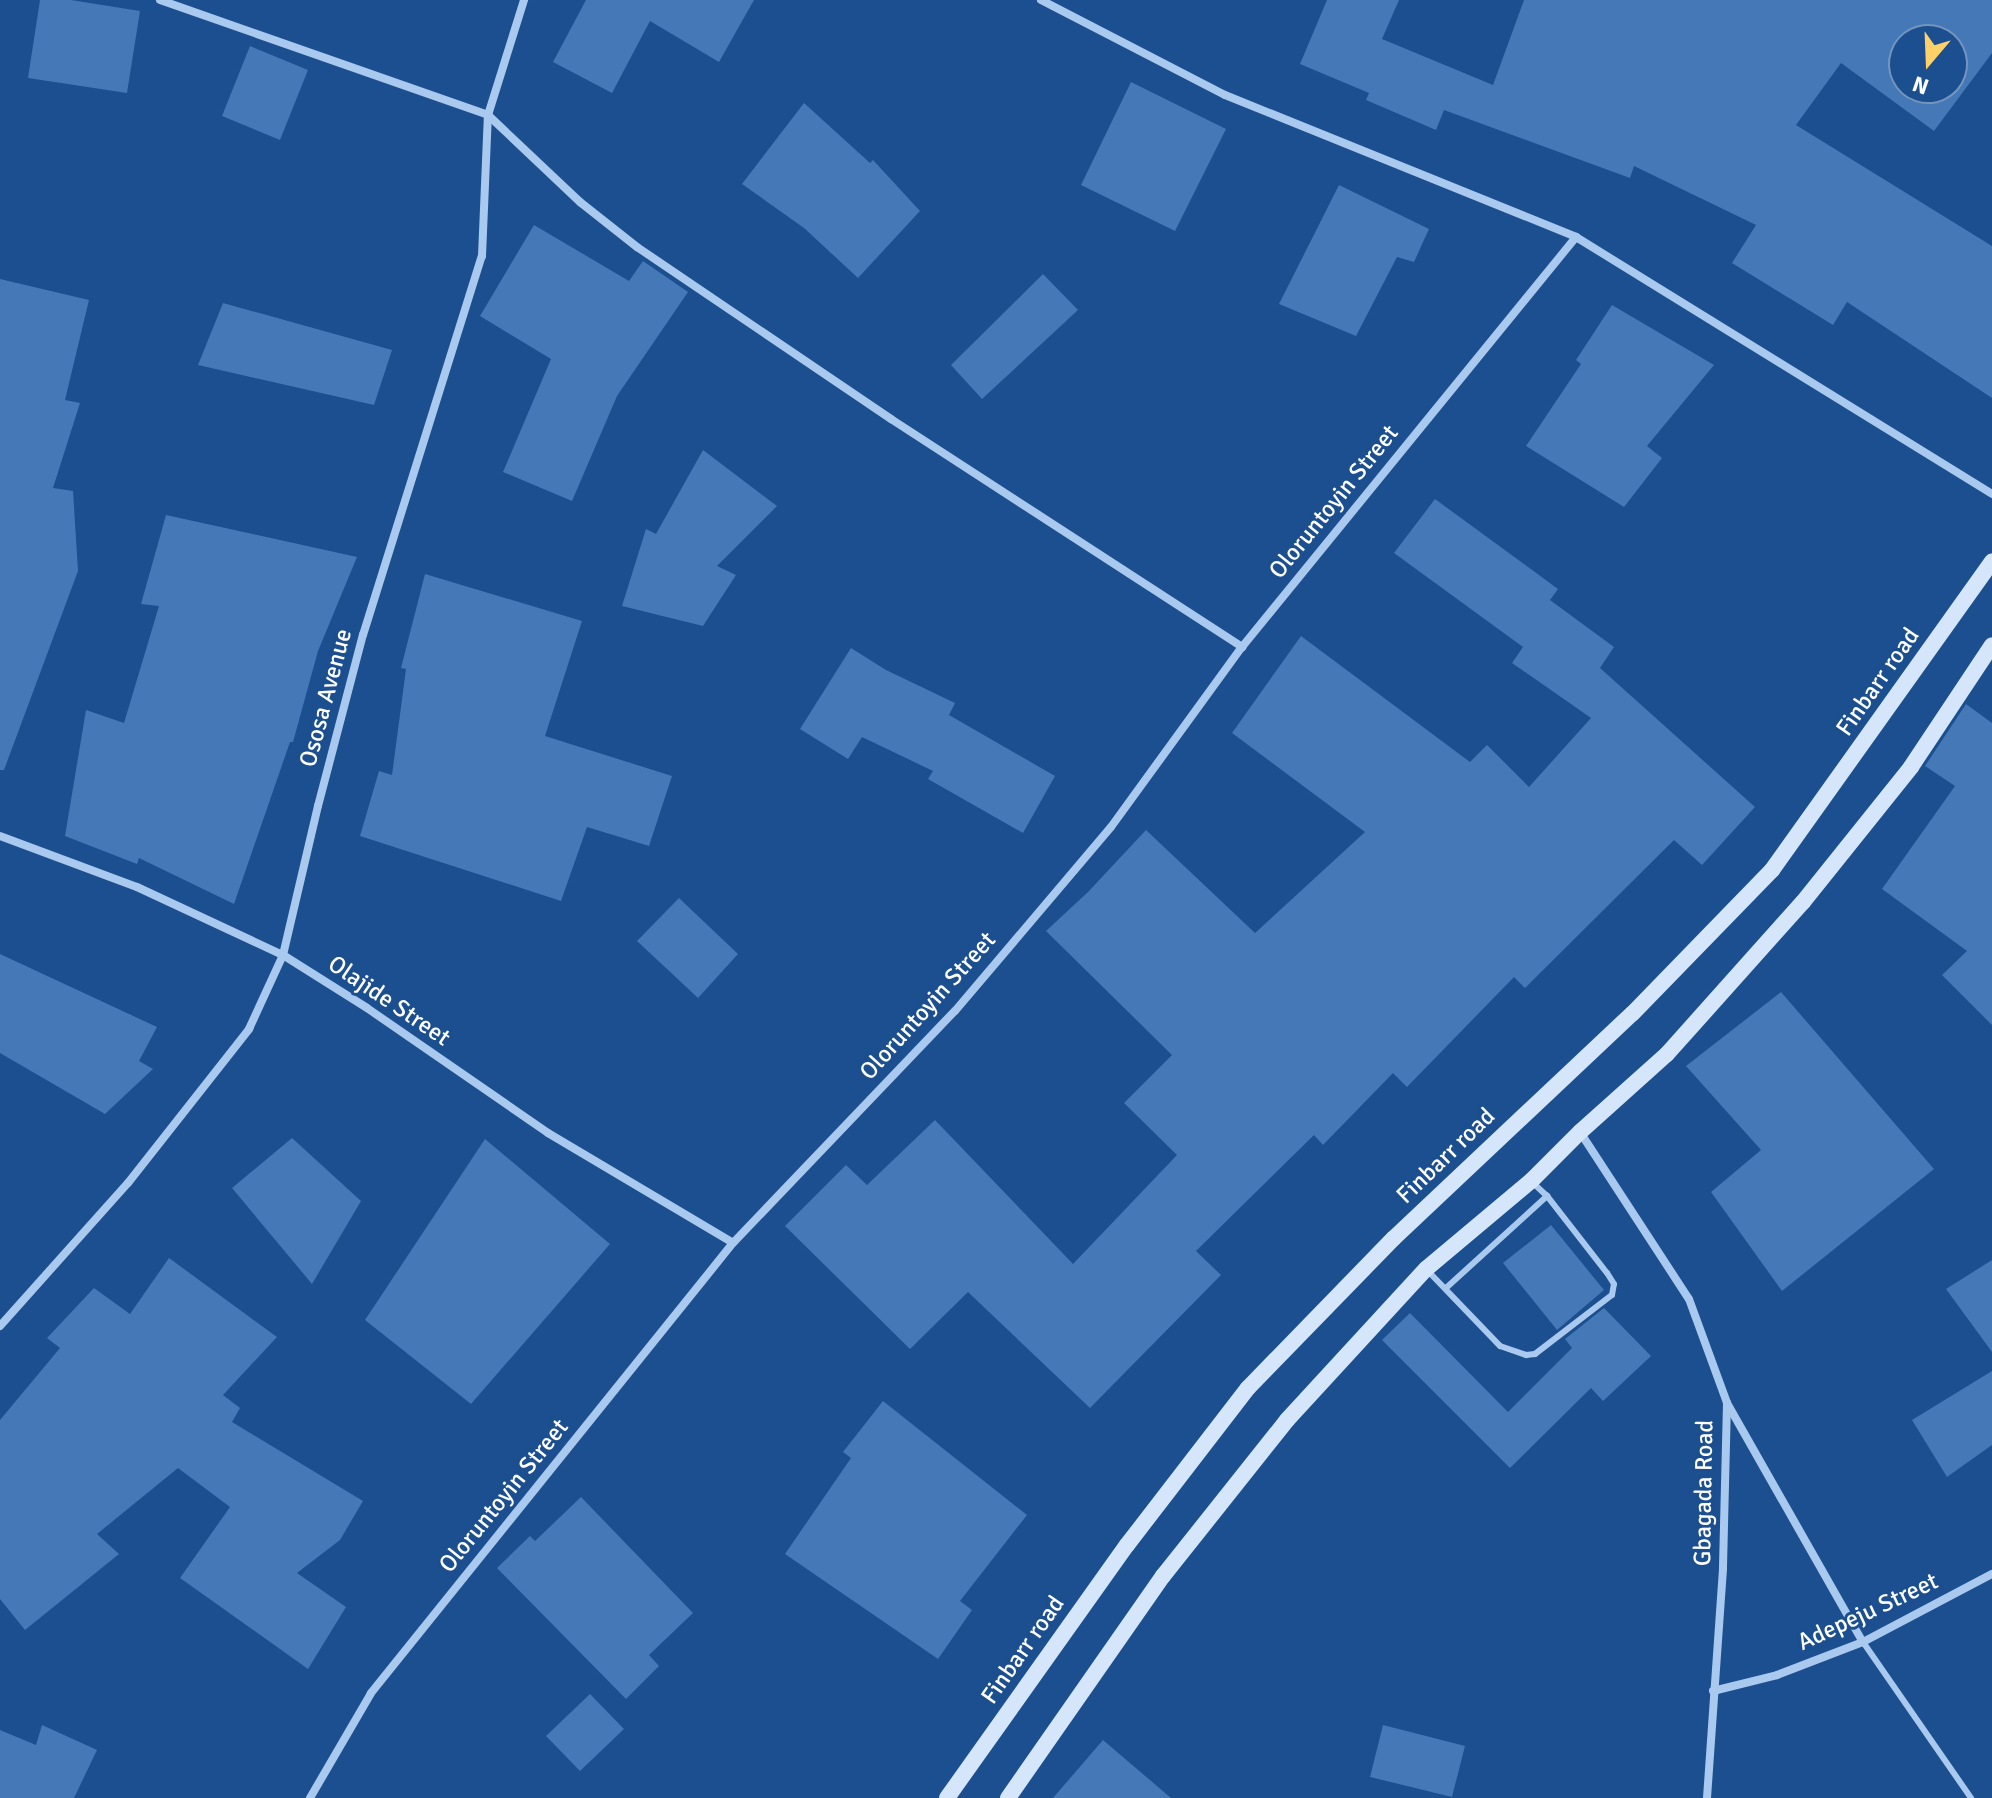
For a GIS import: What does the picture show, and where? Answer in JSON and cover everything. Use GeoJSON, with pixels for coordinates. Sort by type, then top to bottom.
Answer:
{"type":"FeatureCollection","features":[{"type":"Feature","properties":{"kind":"main road","name":"Finbarr road"},"geometry":{"type":"LineString","coordinates":[[947,1798],[1127,1545],[1248,1388],[1394,1238],[1632,1014],[1772,870],[1992,562]]}},
{"type":"Feature","properties":{"kind":"main road"},"geometry":{"type":"LineString","coordinates":[[1008,1798],[1163,1576],[1287,1420],[1426,1269],[1531,1181],[1667,1054],[1803,902],[1911,767],[1992,645]]}},
{"type":"Feature","properties":{"kind":"street"},"geometry":{"type":"LineString","coordinates":[[160,0],[488,115],[580,202],[673,272],[891,419],[1242,647]]}},
{"type":"Feature","properties":{"kind":"street","name":"Ososa Avenue"},"geometry":{"type":"LineString","coordinates":[[0,1326],[128,1183],[249,1029],[283,955],[363,635],[482,256],[488,115],[524,0]]}},
{"type":"Feature","properties":{"kind":"street"},"geometry":{"type":"LineString","coordinates":[[1041,0],[1225,95],[1576,237],[1992,494]]}},
{"type":"Feature","properties":{"kind":"street","name":"Oloruntoyin Street"},"geometry":{"type":"LineString","coordinates":[[310,1798],[371,1693],[733,1243],[955,1011],[1111,827],[1242,647],[1576,237]]}},
{"type":"Feature","properties":{"kind":"street","name":"Olajide Street"},"geometry":{"type":"LineString","coordinates":[[0,836],[137,887],[283,955],[367,1008],[548,1133],[733,1243]]}},
{"type":"Feature","properties":{"kind":"street","name":"Gbagada Road"},"geometry":{"type":"LineString","coordinates":[[1580,1132],[1689,1299],[1727,1403],[1723,1569],[1707,1798]]}},
{"type":"Feature","properties":{"kind":"street"},"geometry":{"type":"LineString","coordinates":[[1727,1403],[1863,1642]]}},
{"type":"Feature","properties":{"kind":"street","name":"Adepeju Street"},"geometry":{"type":"LineString","coordinates":[[1713,1691],[1777,1675],[1863,1642],[1992,1574]]}},
{"type":"Feature","properties":{"kind":"lane"},"geometry":{"type":"LineString","coordinates":[[1426,1269],[1500,1346],[1526,1355],[1535,1354],[1612,1295],[1614,1284],[1607,1273],[1547,1196],[1531,1181]]}},
{"type":"Feature","properties":{"kind":"lane"},"geometry":{"type":"LineString","coordinates":[[1446,1288],[1547,1196]]}},
{"type":"Feature","properties":{"kind":"lane"},"geometry":{"type":"LineString","coordinates":[[1863,1642],[1971,1798]]}},
{"type":"Feature","properties":{"kind":"building"},"geometry":{"type":"Polygon","coordinates":[[[40,0],[71,0],[140,11],[127,93],[28,78],[40,0]]]}},
{"type":"Feature","properties":{"kind":"building"},"geometry":{"type":"Polygon","coordinates":[[[586,0],[754,0],[719,62],[650,21],[612,93],[553,62],[586,0]]]}},
{"type":"Feature","properties":{"kind":"building"},"geometry":{"type":"Polygon","coordinates":[[[1327,0],[1399,0],[1382,39],[1493,85],[1524,0],[1992,0],[1992,53],[1968,85],[1968,24],[1888,24],[1888,97],[1841,63],[1796,125],[1992,246],[1992,398],[1847,302],[1833,325],[1732,263],[1756,225],[1634,166],[1630,178],[1444,110],[1436,130],[1366,100],[1369,93],[1300,64],[1327,0]]]}},
{"type":"Feature","properties":{"kind":"building"},"geometry":{"type":"Polygon","coordinates":[[[250,46],[308,70],[280,140],[222,116],[250,46]]]}},
{"type":"Feature","properties":{"kind":"building"},"geometry":{"type":"Polygon","coordinates":[[[1131,82],[1226,129],[1175,231],[1081,185],[1131,82]]]}},
{"type":"Feature","properties":{"kind":"building"},"geometry":{"type":"Polygon","coordinates":[[[804,103],[870,163],[873,160],[920,211],[858,278],[804,228],[742,184],[804,103]]]}},
{"type":"Feature","properties":{"kind":"building"},"geometry":{"type":"Polygon","coordinates":[[[1897,104],[1954,104],[1934,131],[1897,104]]]}},
{"type":"Feature","properties":{"kind":"building"},"geometry":{"type":"Polygon","coordinates":[[[1339,185],[1429,229],[1414,262],[1397,257],[1356,336],[1279,304],[1339,185]]]}},
{"type":"Feature","properties":{"kind":"building"},"geometry":{"type":"Polygon","coordinates":[[[534,225],[629,281],[643,261],[688,292],[617,396],[572,501],[503,472],[551,359],[480,316],[534,225]]]}},
{"type":"Feature","properties":{"kind":"building"},"geometry":{"type":"Polygon","coordinates":[[[1043,274],[1078,310],[982,399],[951,365],[1043,274]]]}},
{"type":"Feature","properties":{"kind":"building"},"geometry":{"type":"Polygon","coordinates":[[[0,279],[89,300],[65,400],[80,403],[53,488],[73,491],[78,571],[4,770],[0,770],[0,279]]]}},
{"type":"Feature","properties":{"kind":"building"},"geometry":{"type":"Polygon","coordinates":[[[223,303],[392,350],[374,405],[198,365],[223,303]]]}},
{"type":"Feature","properties":{"kind":"building"},"geometry":{"type":"Polygon","coordinates":[[[1612,305],[1714,365],[1647,446],[1662,458],[1624,507],[1526,446],[1581,364],[1576,360],[1612,305]]]}},
{"type":"Feature","properties":{"kind":"building"},"geometry":{"type":"Polygon","coordinates":[[[703,450],[777,506],[717,566],[736,575],[703,626],[622,606],[646,529],[656,534],[703,450]]]}},
{"type":"Feature","properties":{"kind":"building"},"geometry":{"type":"Polygon","coordinates":[[[1435,499],[1558,589],[1550,600],[1614,647],[1600,668],[1755,807],[1702,865],[1674,840],[1525,988],[1514,977],[1407,1087],[1393,1073],[1323,1145],[1314,1135],[1196,1251],[1221,1275],[1090,1408],[968,1292],[910,1349],[785,1226],[846,1165],[867,1185],[935,1120],[1073,1264],[1177,1155],[1124,1103],[1172,1055],[1046,931],[1088,892],[1146,830],[1255,933],[1365,832],[1232,733],[1301,636],[1470,762],[1487,745],[1529,787],[1591,718],[1512,663],[1523,647],[1394,553],[1435,499]]]}},
{"type":"Feature","properties":{"kind":"building"},"geometry":{"type":"Polygon","coordinates":[[[166,515],[357,557],[318,651],[293,742],[290,742],[234,904],[139,858],[137,864],[65,836],[86,710],[124,723],[159,606],[141,604],[166,515]]]}},
{"type":"Feature","properties":{"kind":"building"},"geometry":{"type":"Polygon","coordinates":[[[425,574],[582,621],[545,736],[672,776],[649,846],[587,827],[561,901],[360,836],[379,771],[392,775],[406,669],[401,668],[425,574]]]}},
{"type":"Feature","properties":{"kind":"building"},"geometry":{"type":"Polygon","coordinates":[[[851,648],[886,670],[955,703],[949,715],[1055,776],[1023,833],[928,779],[933,771],[862,737],[848,759],[800,729],[851,648]]]}},
{"type":"Feature","properties":{"kind":"building"},"geometry":{"type":"Polygon","coordinates":[[[1966,704],[1992,723],[1992,1025],[1942,975],[1967,951],[1882,889],[1955,786],[1925,766],[1966,704]]]}},
{"type":"Feature","properties":{"kind":"building"},"geometry":{"type":"Polygon","coordinates":[[[679,898],[738,954],[698,998],[637,941],[679,898]]]}},
{"type":"Feature","properties":{"kind":"building"},"geometry":{"type":"Polygon","coordinates":[[[0,954],[157,1027],[139,1061],[153,1069],[105,1114],[0,1053],[0,954]]]}},
{"type":"Feature","properties":{"kind":"building"},"geometry":{"type":"Polygon","coordinates":[[[1781,992],[1934,1169],[1782,1291],[1711,1192],[1761,1150],[1686,1066],[1781,992]]]}},
{"type":"Feature","properties":{"kind":"building"},"geometry":{"type":"Polygon","coordinates":[[[292,1138],[361,1201],[312,1284],[232,1188],[292,1138]]]}},
{"type":"Feature","properties":{"kind":"building"},"geometry":{"type":"Polygon","coordinates":[[[485,1139],[610,1244],[471,1404],[365,1320],[485,1139]]]}},
{"type":"Feature","properties":{"kind":"building"},"geometry":{"type":"Polygon","coordinates":[[[1551,1225],[1604,1290],[1557,1330],[1503,1263],[1551,1225]]]}},
{"type":"Feature","properties":{"kind":"building"},"geometry":{"type":"Polygon","coordinates":[[[169,1258],[277,1337],[223,1395],[240,1408],[232,1422],[363,1501],[340,1540],[297,1573],[346,1607],[308,1669],[180,1578],[230,1507],[178,1468],[97,1534],[119,1554],[25,1630],[0,1599],[0,1420],[60,1348],[47,1338],[94,1288],[130,1314],[169,1258]]]}},
{"type":"Feature","properties":{"kind":"building"},"geometry":{"type":"Polygon","coordinates":[[[1992,1260],[1992,1352],[1946,1289],[1992,1260]]]}},
{"type":"Feature","properties":{"kind":"building"},"geometry":{"type":"Polygon","coordinates":[[[1604,1308],[1651,1356],[1603,1401],[1591,1388],[1510,1468],[1382,1340],[1410,1313],[1508,1412],[1572,1348],[1565,1339],[1604,1308]]]}},
{"type":"Feature","properties":{"kind":"building"},"geometry":{"type":"Polygon","coordinates":[[[1992,1371],[1992,1445],[1947,1477],[1912,1420],[1992,1371]]]}},
{"type":"Feature","properties":{"kind":"building"},"geometry":{"type":"Polygon","coordinates":[[[883,1401],[1027,1515],[960,1601],[972,1610],[938,1659],[785,1554],[851,1458],[843,1452],[883,1401]]]}},
{"type":"Feature","properties":{"kind":"building"},"geometry":{"type":"Polygon","coordinates":[[[581,1497],[693,1613],[649,1655],[659,1666],[626,1699],[497,1568],[530,1536],[535,1541],[581,1497]]]}},
{"type":"Feature","properties":{"kind":"building"},"geometry":{"type":"Polygon","coordinates":[[[590,1694],[624,1729],[580,1771],[546,1736],[590,1694]]]}},
{"type":"Feature","properties":{"kind":"building"},"geometry":{"type":"Polygon","coordinates":[[[42,1725],[97,1750],[74,1798],[0,1798],[0,1730],[36,1745],[42,1725]]]}},
{"type":"Feature","properties":{"kind":"building"},"geometry":{"type":"Polygon","coordinates":[[[1383,1725],[1465,1746],[1452,1797],[1370,1777],[1383,1725]]]}},
{"type":"Feature","properties":{"kind":"building"},"geometry":{"type":"Polygon","coordinates":[[[1103,1740],[1171,1798],[1053,1798],[1103,1740]]]}}]}
